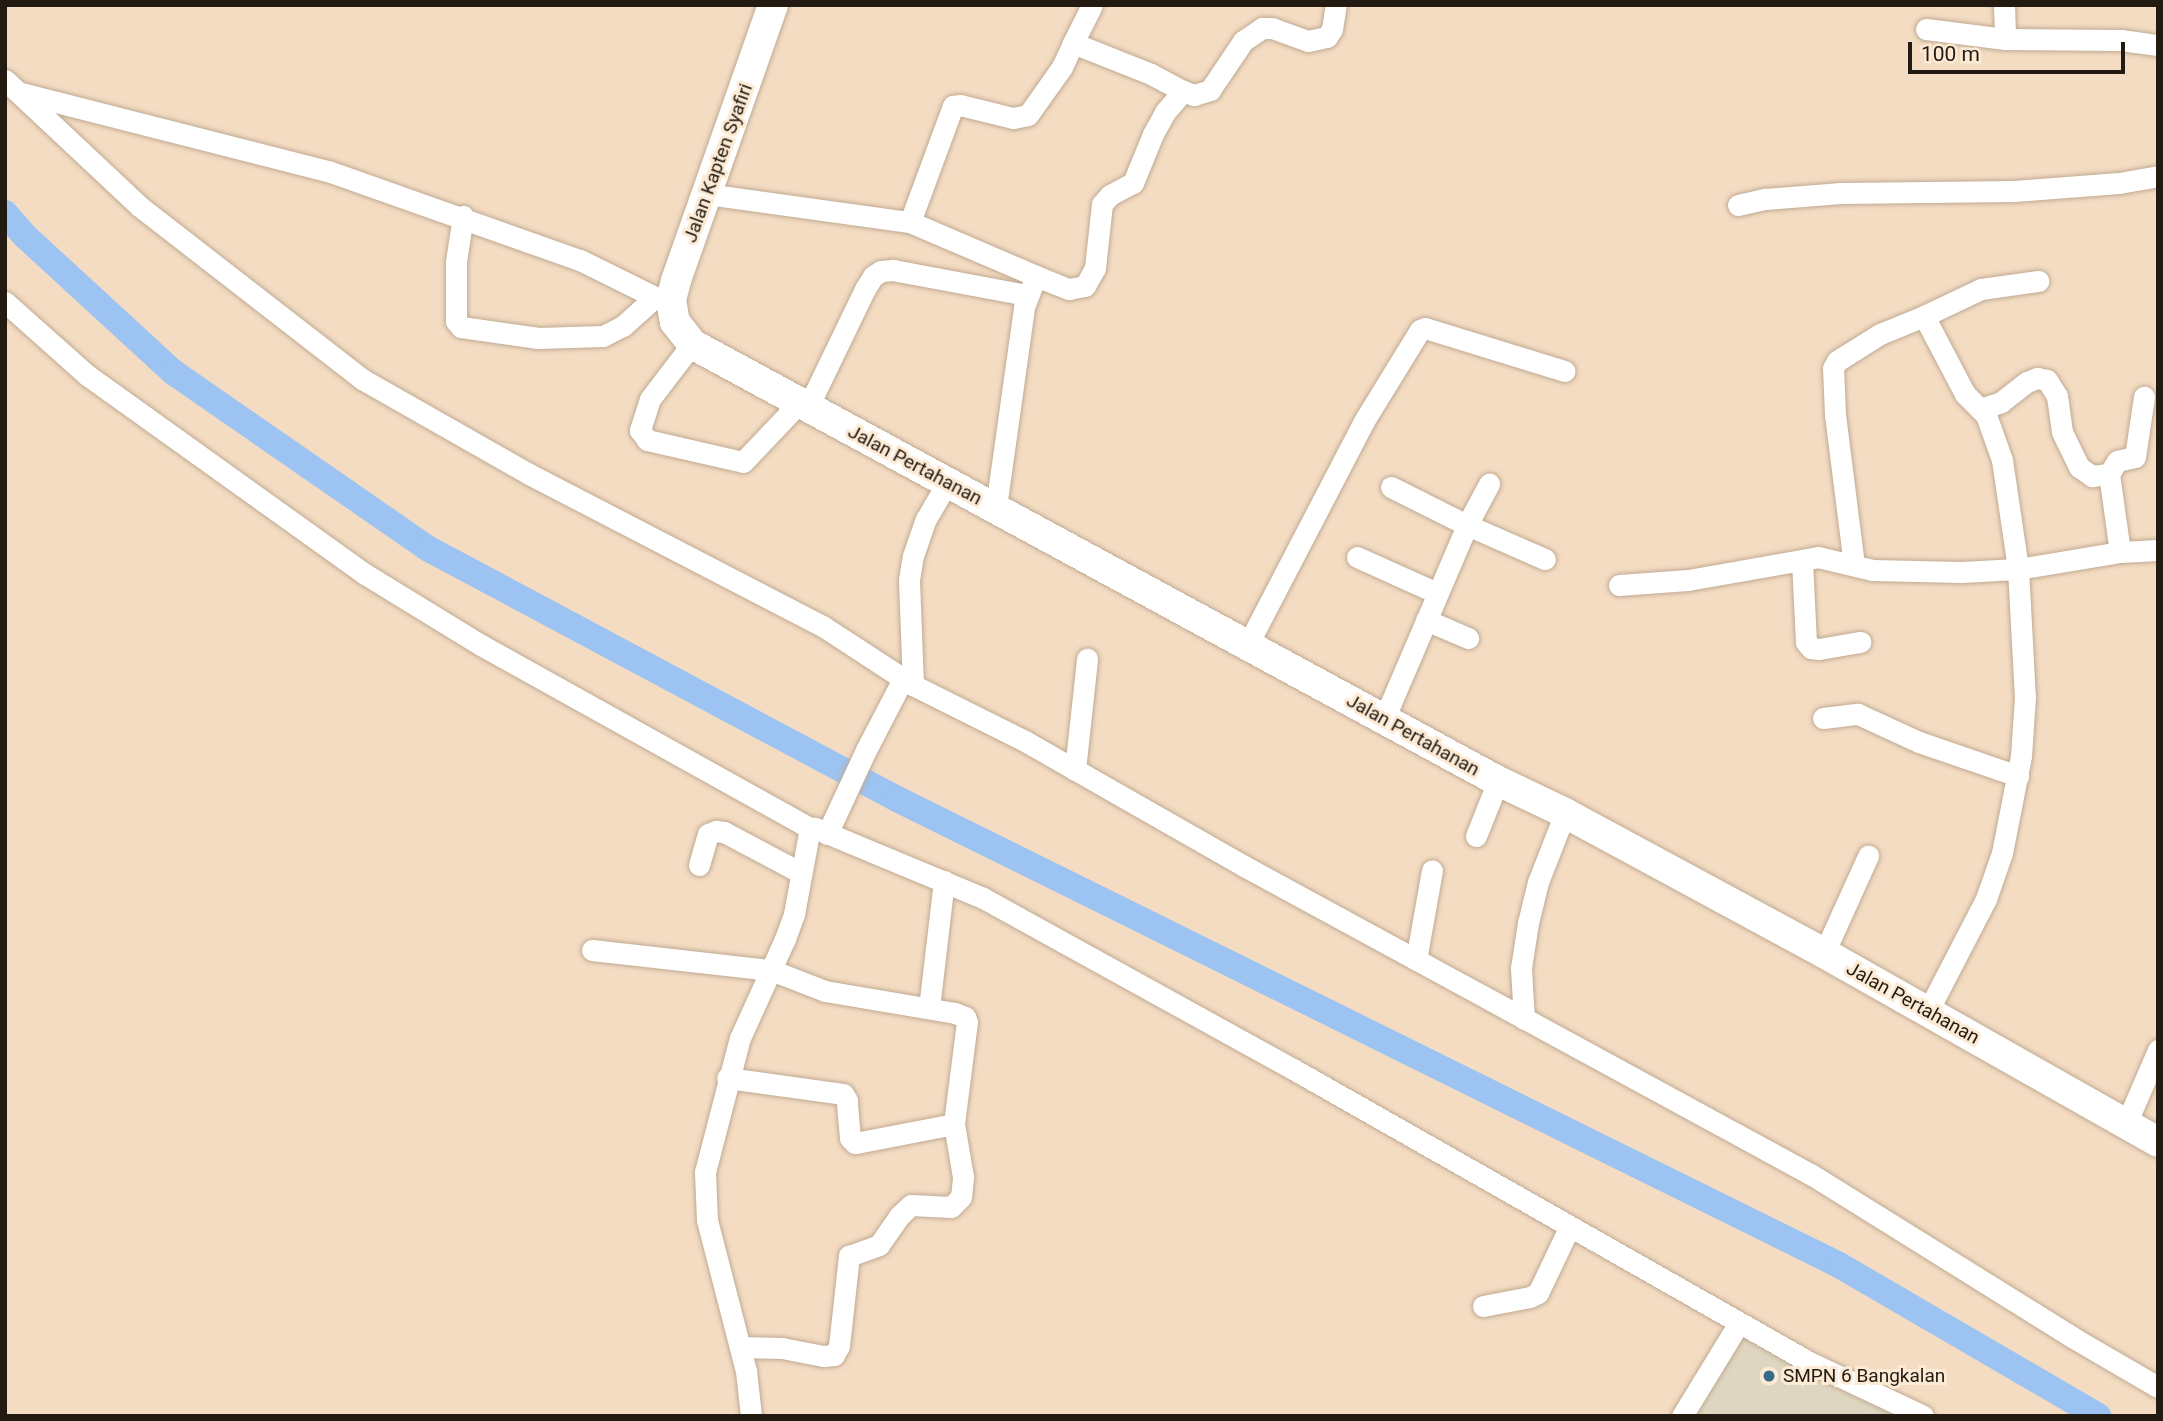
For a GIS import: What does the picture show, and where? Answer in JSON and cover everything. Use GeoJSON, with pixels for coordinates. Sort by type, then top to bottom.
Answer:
{"type":"FeatureCollection","features":[{"type":"Feature","properties":{"kind":"highway","name":"Jalan Kapten Syafiri"},"geometry":{"type":"LineString","coordinates":[[673,316],[708,194],[773,5]]}},
{"type":"Feature","properties":{"kind":"highway","name":"Jalan Pertahanan"},"geometry":{"type":"LineString","coordinates":[[673,316],[803,406],[996,507],[1497,781],[1564,813],[1824,953],[2158,1142]]}},
{"type":"Feature","properties":{"kind":"street"},"geometry":{"type":"LineString","coordinates":[[910,222],[953,106],[960,104],[1013,118],[1028,115],[1062,67],[1092,5]]}},
{"type":"Feature","properties":{"kind":"street"},"geometry":{"type":"LineString","coordinates":[[1073,43],[1151,74],[1183,92],[1194,95],[1210,90],[1243,40],[1253,32],[1272,28],[1308,41],[1327,37],[1332,29],[1336,5]]}},
{"type":"Feature","properties":{"kind":"street"},"geometry":{"type":"LineString","coordinates":[[2004,5],[2005,39]]}},
{"type":"Feature","properties":{"kind":"street"},"geometry":{"type":"LineString","coordinates":[[1926,29],[2005,39],[2110,40],[2158,45]]}},
{"type":"Feature","properties":{"kind":"street"},"geometry":{"type":"LineString","coordinates":[[12,87],[328,171],[463,216],[580,260],[673,316]]}},
{"type":"Feature","properties":{"kind":"street"},"geometry":{"type":"LineString","coordinates":[[12,87],[139,206],[226,277],[362,379],[529,474],[824,628],[908,682],[1075,770],[1416,960],[1812,1175],[2072,1337],[2158,1387]]}},
{"type":"Feature","properties":{"kind":"street"},"geometry":{"type":"LineString","coordinates":[[708,194],[910,222],[1075,290],[1091,280],[1095,268],[1102,204],[1110,195],[1133,183],[1153,134],[1183,92]]}},
{"type":"Feature","properties":{"kind":"street"},"geometry":{"type":"LineString","coordinates":[[1738,205],[1765,199],[1841,193],[2014,191],[2119,183],[2158,176]]}},
{"type":"Feature","properties":{"kind":"street"},"geometry":{"type":"LineString","coordinates":[[463,216],[456,262],[456,321],[461,327],[538,338],[603,336],[623,326],[673,316]]}},
{"type":"Feature","properties":{"kind":"street"},"geometry":{"type":"LineString","coordinates":[[673,316],[640,430],[647,440],[743,462],[803,406],[865,289],[873,276],[881,271],[892,270],[1026,295]]}},
{"type":"Feature","properties":{"kind":"street"},"geometry":{"type":"LineString","coordinates":[[996,507],[1026,295],[1036,276]]}},
{"type":"Feature","properties":{"kind":"street"},"geometry":{"type":"LineString","coordinates":[[1854,565],[1835,415],[1833,368],[1837,361],[1880,334],[1981,289],[2038,281]]}},
{"type":"Feature","properties":{"kind":"street"},"geometry":{"type":"LineString","coordinates":[[5,302],[87,375],[365,574],[481,645],[824,826],[983,898],[1269,1056],[1809,1363],[1923,1416]]}},
{"type":"Feature","properties":{"kind":"street"},"geometry":{"type":"LineString","coordinates":[[1924,316],[1965,394],[1980,409],[1991,426],[2007,478],[2018,569],[2025,697],[2018,776],[2002,853],[1986,899],[1928,1011]]}},
{"type":"Feature","properties":{"kind":"street"},"geometry":{"type":"LineString","coordinates":[[1248,644],[1364,421],[1420,330],[1425,328],[1565,371]]}},
{"type":"Feature","properties":{"kind":"street"},"geometry":{"type":"LineString","coordinates":[[1980,409],[2001,402],[2026,382],[2036,378],[2047,380],[2057,396],[2062,432],[2079,467],[2092,476],[2109,474]]}},
{"type":"Feature","properties":{"kind":"street"},"geometry":{"type":"LineString","coordinates":[[2120,552],[2109,474],[2117,461],[2135,457],[2144,397]]}},
{"type":"Feature","properties":{"kind":"street"},"geometry":{"type":"LineString","coordinates":[[751,1416],[740,1347],[707,1220],[705,1172],[727,1078],[752,1008],[794,914],[801,873],[866,750],[908,682],[909,580],[913,556],[926,519],[947,483]]}},
{"type":"Feature","properties":{"kind":"street"},"geometry":{"type":"LineString","coordinates":[[1384,719],[1467,525],[1489,485]]}},
{"type":"Feature","properties":{"kind":"street"},"geometry":{"type":"LineString","coordinates":[[1391,487],[1467,525],[1545,559]]}},
{"type":"Feature","properties":{"kind":"street"},"geometry":{"type":"LineString","coordinates":[[1619,585],[1688,580],[1825,557],[1872,570],[1920,572],[2018,569],[2120,552],[2158,550]]}},
{"type":"Feature","properties":{"kind":"street"},"geometry":{"type":"LineString","coordinates":[[1357,557],[1437,593]]}},
{"type":"Feature","properties":{"kind":"street"},"geometry":{"type":"LineString","coordinates":[[1802,561],[1806,642],[1811,648],[1819,649],[1860,642]]}},
{"type":"Feature","properties":{"kind":"street"},"geometry":{"type":"LineString","coordinates":[[1426,620],[1468,638]]}},
{"type":"Feature","properties":{"kind":"street"},"geometry":{"type":"LineString","coordinates":[[1075,770],[1087,659]]}},
{"type":"Feature","properties":{"kind":"street"},"geometry":{"type":"LineString","coordinates":[[1823,718],[1858,714],[1919,742],[2018,776]]}},
{"type":"Feature","properties":{"kind":"street"},"geometry":{"type":"LineString","coordinates":[[1476,836],[1497,781]]}},
{"type":"Feature","properties":{"kind":"street"},"geometry":{"type":"LineString","coordinates":[[1524,1019],[1521,968],[1528,923],[1538,882],[1564,813]]}},
{"type":"Feature","properties":{"kind":"street"},"geometry":{"type":"LineString","coordinates":[[699,865],[708,834],[716,831],[724,832],[801,873]]}},
{"type":"Feature","properties":{"kind":"street"},"geometry":{"type":"LineString","coordinates":[[1824,953],[1868,856]]}},
{"type":"Feature","properties":{"kind":"street"},"geometry":{"type":"LineString","coordinates":[[1416,960],[1432,870]]}},
{"type":"Feature","properties":{"kind":"street"},"geometry":{"type":"LineString","coordinates":[[929,1008],[943,881]]}},
{"type":"Feature","properties":{"kind":"street"},"geometry":{"type":"LineString","coordinates":[[592,950],[771,970],[825,991],[955,1013],[965,1017],[967,1022],[954,1124],[963,1177],[961,1197],[951,1207],[911,1206],[898,1216],[879,1245],[849,1256],[839,1346],[834,1354],[823,1356],[782,1348],[740,1347]]}},
{"type":"Feature","properties":{"kind":"street"},"geometry":{"type":"LineString","coordinates":[[2126,1124],[2158,1049]]}},
{"type":"Feature","properties":{"kind":"street"},"geometry":{"type":"LineString","coordinates":[[727,1078],[843,1094],[847,1100],[850,1138],[855,1143],[954,1124]]}},
{"type":"Feature","properties":{"kind":"street"},"geometry":{"type":"LineString","coordinates":[[1483,1306],[1538,1293],[1569,1228]]}},
{"type":"Feature","properties":{"kind":"street"},"geometry":{"type":"LineString","coordinates":[[1682,1416],[1739,1323]]}},
{"type":"Feature","properties":{"kind":"shaded area","name":"SMPN 6 Bangkalan"},"geometry":{"type":"Polygon","coordinates":[[[1740,1336],[1905,1416],[1691,1416],[1740,1336]]]}},
{"type":"Feature","properties":{"kind":"waterway"},"geometry":{"type":"LineString","coordinates":[[5,213],[25,236],[173,372],[427,548],[897,799],[1839,1265],[2098,1416]]}},
{"type":"Feature","properties":{"kind":"place","name":"SMPN 6 Bangkalan"},"geometry":{"type":"Point","coordinates":[1769,1376]}}]}
